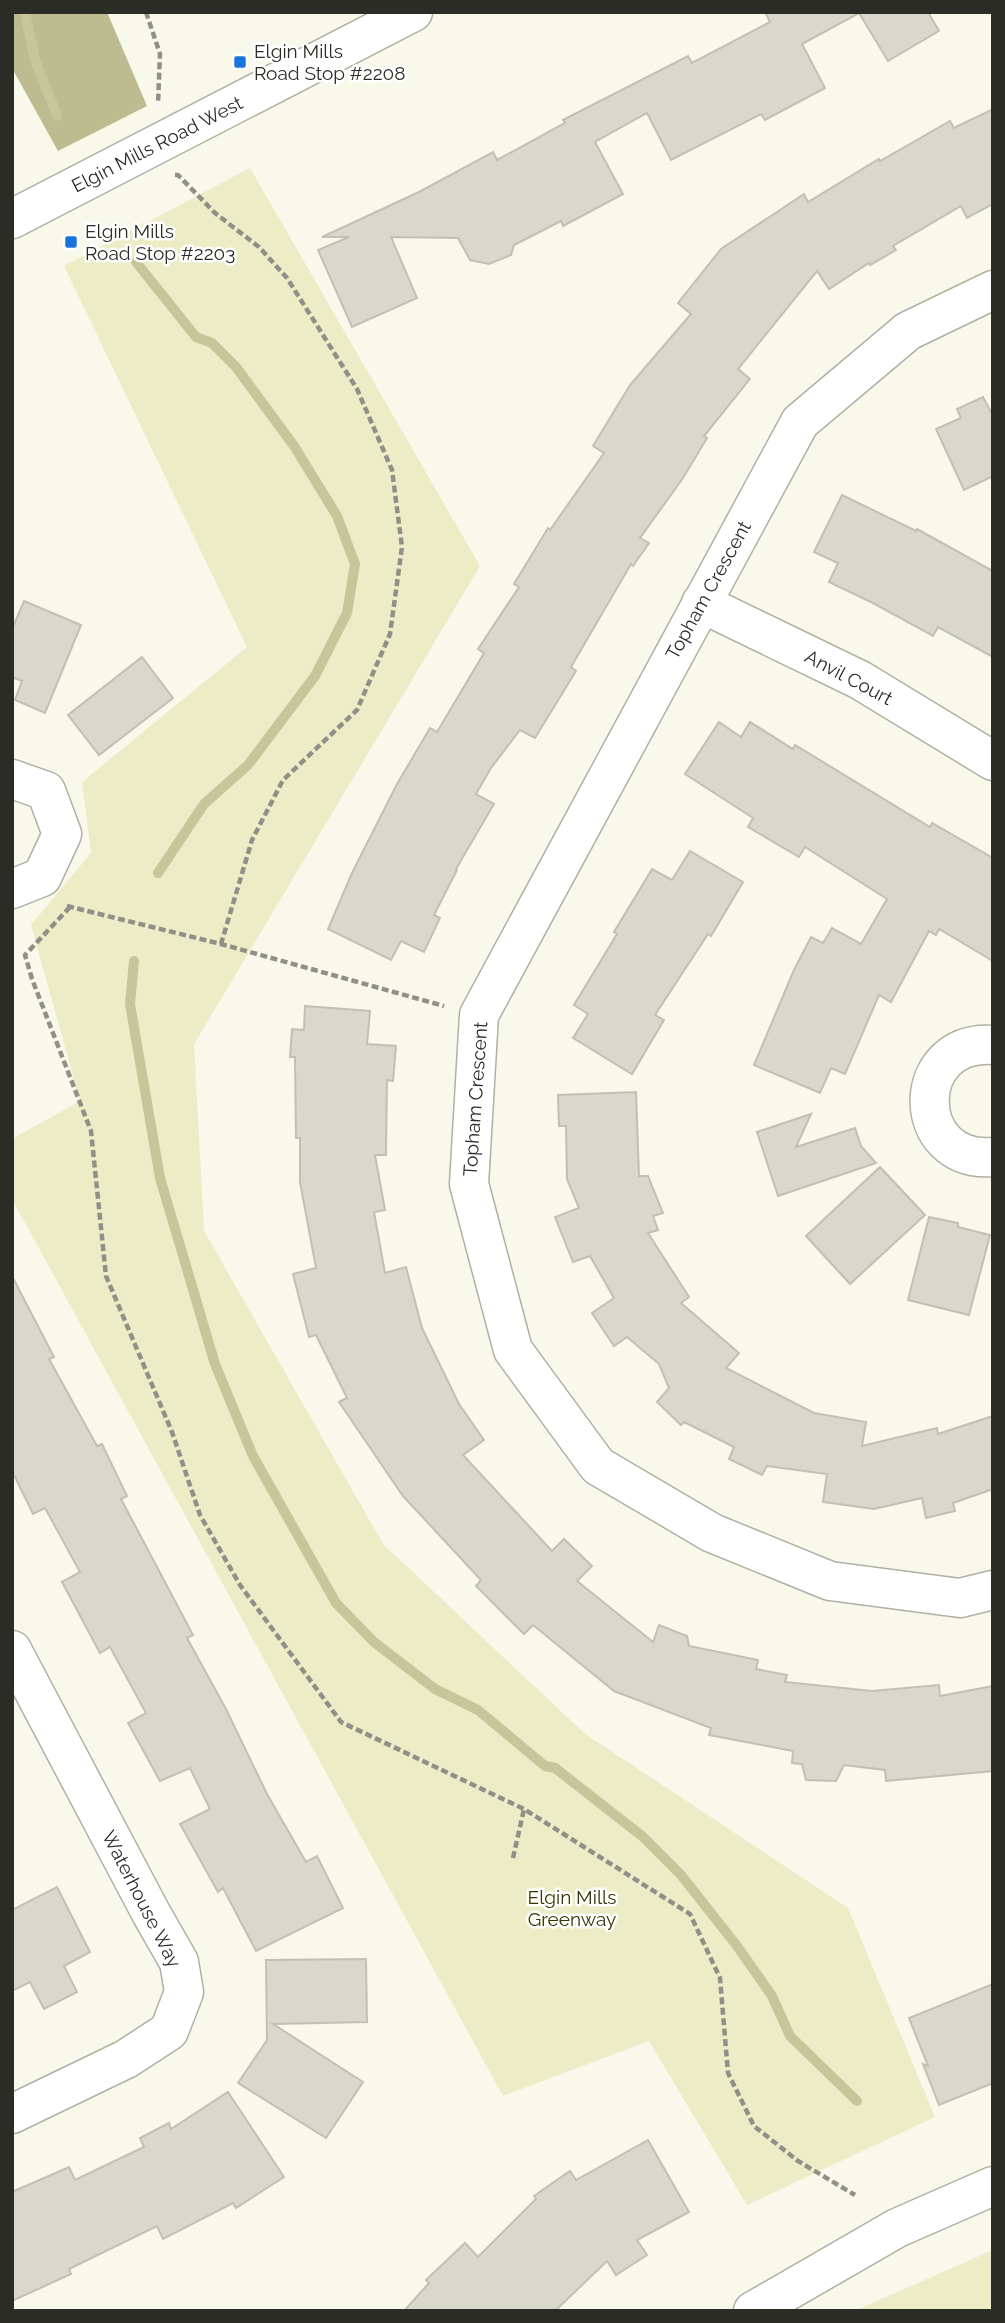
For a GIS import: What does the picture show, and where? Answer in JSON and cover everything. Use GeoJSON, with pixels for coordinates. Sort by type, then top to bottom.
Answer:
{"type":"FeatureCollection","features":[{"type":"Feature","properties":{"kind":"street","name":"Elgin Mills Road West"},"geometry":{"type":"LineString","coordinates":[[12,219],[413,12]]}},
{"type":"Feature","properties":{"kind":"street","name":"Topham Crescent"},"geometry":{"type":"LineString","coordinates":[[993,290],[908,331],[800,422],[479,1015],[469,1184],[513,1350],[598,1466],[712,1532],[830,1581],[960,1598],[993,1590]]}},
{"type":"Feature","properties":{"kind":"street","name":"Anvil Court"},"geometry":{"type":"LineString","coordinates":[[701,603],[860,680],[993,761]]}},
{"type":"Feature","properties":{"kind":"street"},"geometry":{"type":"LineString","coordinates":[[12,779],[46,792],[62,834],[41,877],[12,889]]}},
{"type":"Feature","properties":{"kind":"street"},"geometry":{"type":"LineString","coordinates":[[993,1045],[962,1049],[947,1059],[935,1074],[929,1091],[929,1110],[934,1128],[946,1143],[962,1153],[980,1158],[993,1157]]}},
{"type":"Feature","properties":{"kind":"street","name":"Waterhouse Way"},"geometry":{"type":"LineString","coordinates":[[12,1650],[150,1913],[179,1962],[184,1992],[169,2031],[126,2059],[12,2115]]}},
{"type":"Feature","properties":{"kind":"street"},"geometry":{"type":"LineString","coordinates":[[753,2311],[897,2228],[993,2186]]}},
{"type":"Feature","properties":{"kind":"path"},"geometry":{"type":"LineString","coordinates":[[146,12],[160,54],[158,108]]}},
{"type":"Feature","properties":{"kind":"path"},"geometry":{"type":"LineString","coordinates":[[167,177],[177,175],[215,213],[259,247],[287,278],[357,389],[391,470],[402,547],[390,634],[357,710],[284,780],[253,840],[221,944]]}},
{"type":"Feature","properties":{"kind":"path"},"geometry":{"type":"LineString","coordinates":[[62,904],[221,944],[479,1015]]}},
{"type":"Feature","properties":{"kind":"path"},"geometry":{"type":"LineString","coordinates":[[70,907],[25,955],[91,1131],[106,1276],[172,1432],[200,1515],[240,1585],[341,1721],[524,1809],[690,1914],[720,1978],[727,2073],[754,2126],[799,2161],[855,2194]]}},
{"type":"Feature","properties":{"kind":"path"},"geometry":{"type":"LineString","coordinates":[[513,1858],[524,1809]]}},
{"type":"Feature","properties":{"kind":"green space","name":"Elgin Mills Greenway"},"geometry":{"type":"Polygon","coordinates":[[[250,168],[480,566],[194,1044],[204,1231],[383,1544],[584,1733],[848,1908],[935,2117],[747,2205],[649,2041],[503,2096],[12,1199],[12,1139],[80,1101],[31,925],[91,853],[82,782],[247,647],[64,266],[250,168]]]}},
{"type":"Feature","properties":{"kind":"green space"},"geometry":{"type":"Polygon","coordinates":[[[993,2250],[993,2311],[854,2311],[993,2250]]]}},
{"type":"Feature","properties":{"kind":"shaded area"},"geometry":{"type":"Polygon","coordinates":[[[12,12],[107,12],[147,106],[58,151],[12,68],[12,12]]]}},
{"type":"Feature","properties":{"kind":"building"},"geometry":{"type":"Polygon","coordinates":[[[765,12],[928,12],[939,31],[888,61],[859,13],[802,44],[825,88],[765,120],[761,114],[671,160],[647,113],[595,142],[623,194],[563,226],[561,221],[514,245],[511,255],[489,264],[470,260],[458,238],[391,237],[417,298],[352,327],[318,250],[349,237],[322,237],[419,192],[493,152],[497,160],[565,123],[563,120],[688,56],[692,63],[770,22],[765,12]]]}},
{"type":"Feature","properties":{"kind":"building"},"geometry":{"type":"Polygon","coordinates":[[[993,109],[993,204],[967,218],[961,206],[893,246],[896,250],[870,265],[869,263],[829,289],[817,271],[738,369],[750,379],[704,436],[707,438],[683,478],[640,538],[649,543],[633,566],[631,564],[571,667],[576,671],[535,738],[520,730],[491,768],[476,794],[494,804],[456,869],[434,915],[440,918],[424,952],[401,941],[391,960],[328,929],[352,873],[397,784],[430,728],[437,732],[484,653],[478,649],[519,587],[514,584],[548,528],[550,530],[604,453],[593,446],[630,385],[691,314],[678,303],[721,249],[804,194],[808,202],[879,159],[880,161],[950,121],[954,128],[993,109]]]}},
{"type":"Feature","properties":{"kind":"building"},"geometry":{"type":"Polygon","coordinates":[[[983,397],[993,416],[993,476],[964,490],[936,429],[961,418],[957,409],[983,397]]]}},
{"type":"Feature","properties":{"kind":"building"},"geometry":{"type":"Polygon","coordinates":[[[842,495],[916,531],[917,529],[993,571],[993,657],[938,627],[933,636],[829,582],[838,563],[814,552],[842,495]]]}},
{"type":"Feature","properties":{"kind":"building"},"geometry":{"type":"Polygon","coordinates":[[[24,601],[81,625],[45,713],[15,700],[22,681],[12,677],[12,629],[24,601]]]}},
{"type":"Feature","properties":{"kind":"building"},"geometry":{"type":"Polygon","coordinates":[[[142,657],[173,698],[99,755],[68,715],[142,657]]]}},
{"type":"Feature","properties":{"kind":"building"},"geometry":{"type":"Polygon","coordinates":[[[719,722],[741,737],[750,722],[793,749],[795,745],[930,827],[932,823],[993,858],[993,961],[939,929],[936,935],[929,931],[891,1002],[879,995],[845,1074],[831,1068],[820,1093],[754,1065],[794,970],[811,937],[823,943],[832,928],[861,944],[887,899],[805,847],[799,857],[748,827],[753,818],[685,774],[719,722]]]}},
{"type":"Feature","properties":{"kind":"building"},"geometry":{"type":"Polygon","coordinates":[[[690,851],[743,882],[711,936],[708,934],[655,1015],[664,1020],[632,1074],[573,1038],[588,1014],[574,1005],[652,869],[672,880],[690,851]]]}},
{"type":"Feature","properties":{"kind":"building"},"geometry":{"type":"Polygon","coordinates":[[[305,1006],[370,1011],[367,1044],[396,1046],[393,1081],[387,1080],[386,1155],[375,1155],[385,1210],[374,1212],[385,1273],[406,1267],[422,1328],[459,1404],[484,1440],[463,1455],[552,1551],[564,1539],[592,1566],[577,1581],[653,1642],[659,1625],[687,1636],[689,1646],[758,1660],[756,1669],[787,1675],[785,1682],[872,1691],[939,1685],[940,1696],[993,1686],[993,1771],[886,1781],[885,1770],[844,1765],[836,1781],[806,1780],[802,1764],[792,1763],[793,1751],[709,1735],[711,1728],[614,1691],[533,1625],[524,1634],[476,1586],[481,1580],[403,1496],[339,1402],[347,1398],[316,1335],[309,1337],[293,1274],[316,1268],[300,1182],[300,1138],[296,1138],[295,1057],[290,1057],[292,1029],[304,1030],[305,1006]]]}},
{"type":"Feature","properties":{"kind":"building"},"geometry":{"type":"Polygon","coordinates":[[[636,1092],[639,1176],[648,1176],[663,1213],[653,1216],[658,1230],[648,1233],[689,1297],[681,1303],[739,1353],[726,1368],[814,1413],[866,1422],[862,1446],[937,1428],[938,1434],[993,1416],[993,1489],[953,1503],[955,1511],[926,1518],[922,1498],[874,1509],[823,1502],[827,1474],[767,1466],[762,1475],[729,1459],[734,1447],[684,1422],[681,1425],[657,1402],[669,1388],[659,1364],[627,1337],[614,1346],[592,1313],[614,1298],[590,1256],[573,1262],[555,1217],[579,1208],[567,1179],[566,1126],[559,1126],[558,1095],[636,1092]]]}},
{"type":"Feature","properties":{"kind":"building"},"geometry":{"type":"Polygon","coordinates":[[[811,1114],[796,1147],[855,1128],[861,1146],[876,1163],[778,1196],[757,1132],[811,1114]]]}},
{"type":"Feature","properties":{"kind":"building"},"geometry":{"type":"Polygon","coordinates":[[[880,1167],[925,1215],[850,1284],[806,1236],[880,1167]]]}},
{"type":"Feature","properties":{"kind":"building"},"geometry":{"type":"Polygon","coordinates":[[[929,1217],[958,1223],[958,1227],[990,1235],[969,1315],[908,1300],[929,1217]]]}},
{"type":"Feature","properties":{"kind":"building"},"geometry":{"type":"Polygon","coordinates":[[[12,1276],[54,1357],[49,1359],[97,1446],[102,1444],[127,1496],[121,1499],[193,1635],[187,1638],[226,1709],[267,1794],[306,1862],[317,1856],[343,1908],[256,1951],[223,1888],[218,1892],[180,1824],[210,1809],[190,1768],[160,1781],[128,1723],[146,1713],[110,1647],[100,1653],[62,1582],[80,1572],[45,1508],[33,1514],[12,1471],[12,1276]]]}},
{"type":"Feature","properties":{"kind":"building"},"geometry":{"type":"Polygon","coordinates":[[[57,1887],[90,1952],[64,1966],[77,1992],[44,2009],[30,1982],[12,1991],[12,1910],[57,1887]]]}},
{"type":"Feature","properties":{"kind":"building"},"geometry":{"type":"Polygon","coordinates":[[[366,1959],[367,2022],[273,2024],[363,2082],[326,2138],[238,2083],[267,2040],[266,1960],[366,1959]]]}},
{"type":"Feature","properties":{"kind":"building"},"geometry":{"type":"Polygon","coordinates":[[[993,1984],[993,2083],[939,2105],[923,2064],[928,2066],[909,2018],[993,1984]]]}},
{"type":"Feature","properties":{"kind":"building"},"geometry":{"type":"Polygon","coordinates":[[[228,2092],[284,2177],[236,2208],[233,2203],[163,2239],[157,2226],[69,2269],[71,2274],[12,2301],[12,2192],[69,2167],[75,2180],[144,2147],[140,2138],[169,2123],[171,2129],[228,2092]]]}},
{"type":"Feature","properties":{"kind":"building"},"geometry":{"type":"Polygon","coordinates":[[[648,2140],[689,2212],[637,2240],[647,2255],[616,2275],[607,2261],[555,2311],[404,2311],[429,2283],[426,2280],[465,2243],[478,2257],[536,2199],[534,2196],[570,2171],[576,2180],[648,2140]]]}},
{"type":"Feature","properties":{"kind":"waterway"},"geometry":{"type":"LineString","coordinates":[[25,12],[35,60],[57,116]]}},
{"type":"Feature","properties":{"kind":"waterway"},"geometry":{"type":"LineString","coordinates":[[136,262],[196,337],[212,343],[236,367],[294,446],[337,516],[355,564],[347,613],[315,676],[248,765],[204,804],[158,873]]}},
{"type":"Feature","properties":{"kind":"waterway"},"geometry":{"type":"LineString","coordinates":[[134,961],[130,1004],[160,1178],[215,1364],[253,1456],[336,1603],[374,1642],[435,1689],[478,1710],[545,1766],[555,1768],[642,1836],[681,1875],[737,1946],[772,1996],[790,2036],[857,2101]]}},
{"type":"Feature","properties":{"kind":"place","name":"Elgin Mills Road Stop #2208"},"geometry":{"type":"Point","coordinates":[240,62]}},
{"type":"Feature","properties":{"kind":"place","name":"Elgin Mills Road Stop #2203"},"geometry":{"type":"Point","coordinates":[71,242]}}]}
